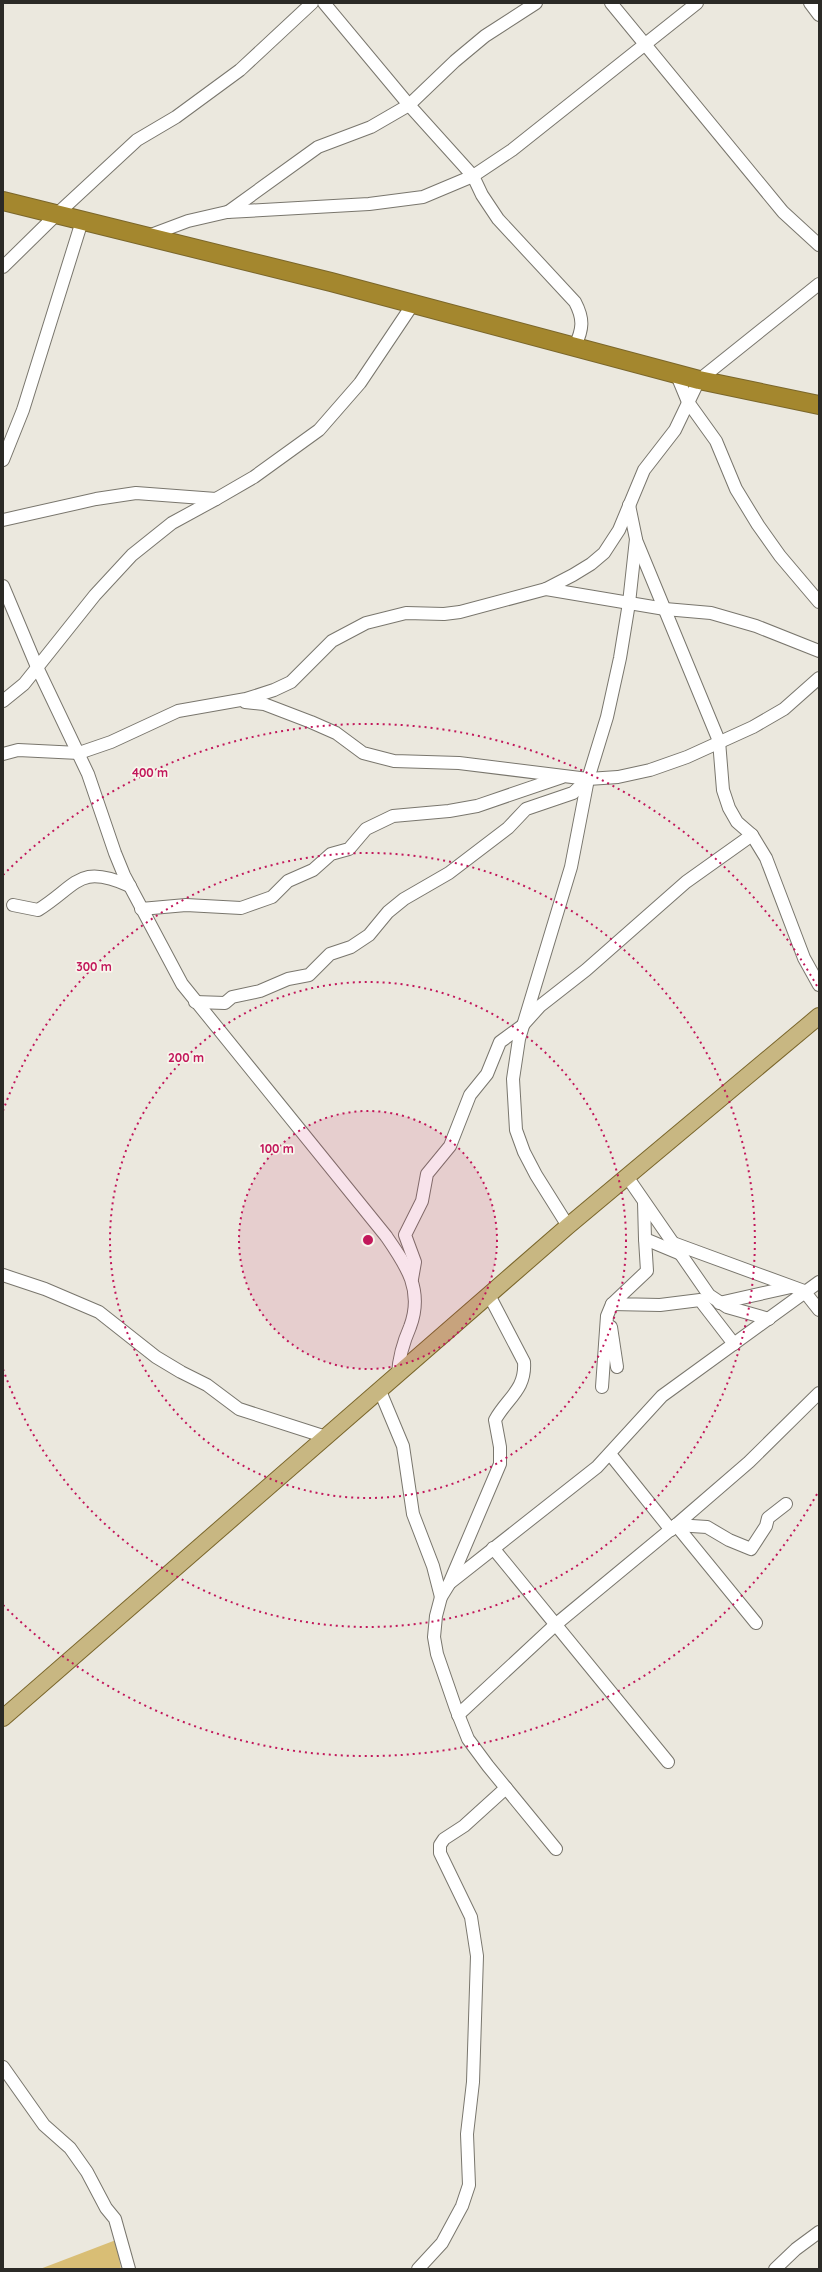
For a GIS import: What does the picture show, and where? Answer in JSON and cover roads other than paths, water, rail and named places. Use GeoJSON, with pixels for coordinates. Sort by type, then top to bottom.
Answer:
{"type":"FeatureCollection","features":[{"type":"Feature","properties":{"kind":"highway"},"geometry":{"type":"LineString","coordinates":[[3,201],[413,304],[699,380],[819,405]]}},
{"type":"Feature","properties":{"kind":"main road"},"geometry":{"type":"LineString","coordinates":[[3,1718],[568,1226],[628,1178],[819,1016]]}},
{"type":"Feature","properties":{"kind":"street"},"geometry":{"type":"LineString","coordinates":[[3,267],[56,214],[137,140],[176,117],[240,70],[312,3]]}},
{"type":"Feature","properties":{"kind":"street"},"geometry":{"type":"LineString","coordinates":[[324,3],[409,105],[473,176],[482,196],[498,220],[575,302],[582,315],[582,330],[575,346]]}},
{"type":"Feature","properties":{"kind":"street"},"geometry":{"type":"LineString","coordinates":[[227,212],[318,148],[371,127],[409,105],[455,61],[485,36],[536,3]]}},
{"type":"Feature","properties":{"kind":"street"},"geometry":{"type":"LineString","coordinates":[[611,3],[783,212],[819,245]]}},
{"type":"Feature","properties":{"kind":"street"},"geometry":{"type":"LineString","coordinates":[[146,237],[188,221],[227,212],[369,204],[423,197],[473,176],[512,150],[697,3]]}},
{"type":"Feature","properties":{"kind":"street"},"geometry":{"type":"LineString","coordinates":[[810,3],[819,15]]}},
{"type":"Feature","properties":{"kind":"street"},"geometry":{"type":"LineString","coordinates":[[3,460],[23,410],[82,221]]}},
{"type":"Feature","properties":{"kind":"street"},"geometry":{"type":"LineString","coordinates":[[3,754],[18,750],[79,753],[111,742],[178,711],[261,695],[291,682],[332,641],[347,631],[366,623],[406,613],[444,614],[460,612],[546,589],[592,564],[604,553],[619,530],[644,470],[672,434],[699,380],[819,284]]}},
{"type":"Feature","properties":{"kind":"street"},"geometry":{"type":"LineString","coordinates":[[3,701],[24,684],[94,595],[132,555],[172,523],[254,477],[319,430],[360,383],[413,304]]}},
{"type":"Feature","properties":{"kind":"street"},"geometry":{"type":"LineString","coordinates":[[676,373],[688,402],[716,441],[736,489],[758,525],[780,556],[819,602]]}},
{"type":"Feature","properties":{"kind":"street"},"geometry":{"type":"LineString","coordinates":[[3,520],[96,499],[136,493],[216,499]]}},
{"type":"Feature","properties":{"kind":"street"},"geometry":{"type":"LineString","coordinates":[[629,505],[636,539],[719,742],[723,790],[729,808],[737,822],[752,835],[766,858],[804,958],[819,985]]}},
{"type":"Feature","properties":{"kind":"street"},"geometry":{"type":"LineString","coordinates":[[568,1226],[536,1175],[516,1130],[513,1079],[522,1026],[571,867],[588,779],[606,716],[620,658],[629,603],[636,539]]}},
{"type":"Feature","properties":{"kind":"street"},"geometry":{"type":"LineString","coordinates":[[3,586],[37,667],[79,753],[98,799],[114,853],[182,984],[194,1002],[268,1088],[386,1236],[406,1265],[412,1279]]}},
{"type":"Feature","properties":{"kind":"street"},"geometry":{"type":"LineString","coordinates":[[546,589],[665,609],[711,613],[756,626],[819,652]]}},
{"type":"Feature","properties":{"kind":"street"},"geometry":{"type":"LineString","coordinates":[[230,700],[264,704],[336,733],[363,753],[394,760],[459,763],[588,779],[618,777],[650,770],[687,757],[753,727],[784,709],[819,678]]}},
{"type":"Feature","properties":{"kind":"street"},"geometry":{"type":"LineString","coordinates":[[142,909],[186,905],[241,908],[272,897],[288,881],[313,870],[331,854],[349,849],[366,830],[393,816],[449,811],[476,806],[565,776]]}},
{"type":"Feature","properties":{"kind":"street"},"geometry":{"type":"LineString","coordinates":[[194,1002],[225,1003],[232,997],[260,991],[288,979],[309,975],[330,954],[351,947],[369,935],[388,912],[404,899],[449,873],[508,828],[526,809],[573,793],[588,779]]}},
{"type":"Feature","properties":{"kind":"street"},"geometry":{"type":"LineString","coordinates":[[398,1374],[399,1357],[414,1312],[412,1279],[416,1262],[405,1235],[422,1201],[426,1174],[450,1146],[470,1095],[488,1074],[500,1042],[522,1026],[540,1006],[586,970],[654,908],[691,878],[752,835]]}},
{"type":"Feature","properties":{"kind":"street"},"geometry":{"type":"LineString","coordinates":[[13,905],[38,910],[82,877],[110,878],[130,886]]}},
{"type":"Feature","properties":{"kind":"street"},"geometry":{"type":"LineString","coordinates":[[628,1178],[709,1295],[719,1303],[769,1319]]}},
{"type":"Feature","properties":{"kind":"street"},"geometry":{"type":"LineString","coordinates":[[602,1387],[607,1318],[612,1304],[647,1271],[644,1202]]}},
{"type":"Feature","properties":{"kind":"street"},"geometry":{"type":"LineString","coordinates":[[645,1239],[681,1254]]}},
{"type":"Feature","properties":{"kind":"street"},"geometry":{"type":"LineString","coordinates":[[673,1243],[804,1292],[819,1310]]}},
{"type":"Feature","properties":{"kind":"street"},"geometry":{"type":"LineString","coordinates":[[3,1275],[45,1289],[99,1312],[156,1357],[207,1385],[238,1409],[326,1437]]}},
{"type":"Feature","properties":{"kind":"street"},"geometry":{"type":"LineString","coordinates":[[449,1584],[493,1548],[573,1487],[610,1454],[662,1396],[819,1282]]}},
{"type":"Feature","properties":{"kind":"street"},"geometry":{"type":"LineString","coordinates":[[719,1303],[791,1287]]}},
{"type":"Feature","properties":{"kind":"street"},"geometry":{"type":"LineString","coordinates":[[489,1295],[524,1362],[525,1373],[521,1386],[495,1420],[500,1447],[500,1464],[449,1584],[442,1596],[436,1616],[434,1637],[437,1654],[468,1739],[556,1849]]}},
{"type":"Feature","properties":{"kind":"street"},"geometry":{"type":"LineString","coordinates":[[612,1304],[660,1305],[700,1300],[734,1344]]}},
{"type":"Feature","properties":{"kind":"street"},"geometry":{"type":"LineString","coordinates":[[607,1318],[612,1329],[617,1367]]}},
{"type":"Feature","properties":{"kind":"street"},"geometry":{"type":"LineString","coordinates":[[380,1391],[403,1446],[412,1514],[433,1566],[442,1596]]}},
{"type":"Feature","properties":{"kind":"street"},"geometry":{"type":"LineString","coordinates":[[458,1715],[556,1625],[674,1528],[749,1462],[819,1393]]}},
{"type":"Feature","properties":{"kind":"street"},"geometry":{"type":"LineString","coordinates":[[610,1454],[756,1623]]}},
{"type":"Feature","properties":{"kind":"street"},"geometry":{"type":"LineString","coordinates":[[674,1528],[707,1527],[751,1549],[766,1526],[768,1518],[786,1504]]}},
{"type":"Feature","properties":{"kind":"street"},"geometry":{"type":"LineString","coordinates":[[493,1548],[668,1762]]}},
{"type":"Feature","properties":{"kind":"street"},"geometry":{"type":"LineString","coordinates":[[418,2269],[442,2243],[462,2206],[469,2185],[467,2134],[473,2082],[477,1956],[470,1917],[440,1853],[440,1845],[444,1839],[464,1826],[506,1788]]}},
{"type":"Feature","properties":{"kind":"street"},"geometry":{"type":"LineString","coordinates":[[3,2067],[44,2125],[70,2148],[87,2172],[106,2208],[115,2219],[129,2269]]}},
{"type":"Feature","properties":{"kind":"street"},"geometry":{"type":"LineString","coordinates":[[775,2269],[796,2249],[819,2232]]}}]}
